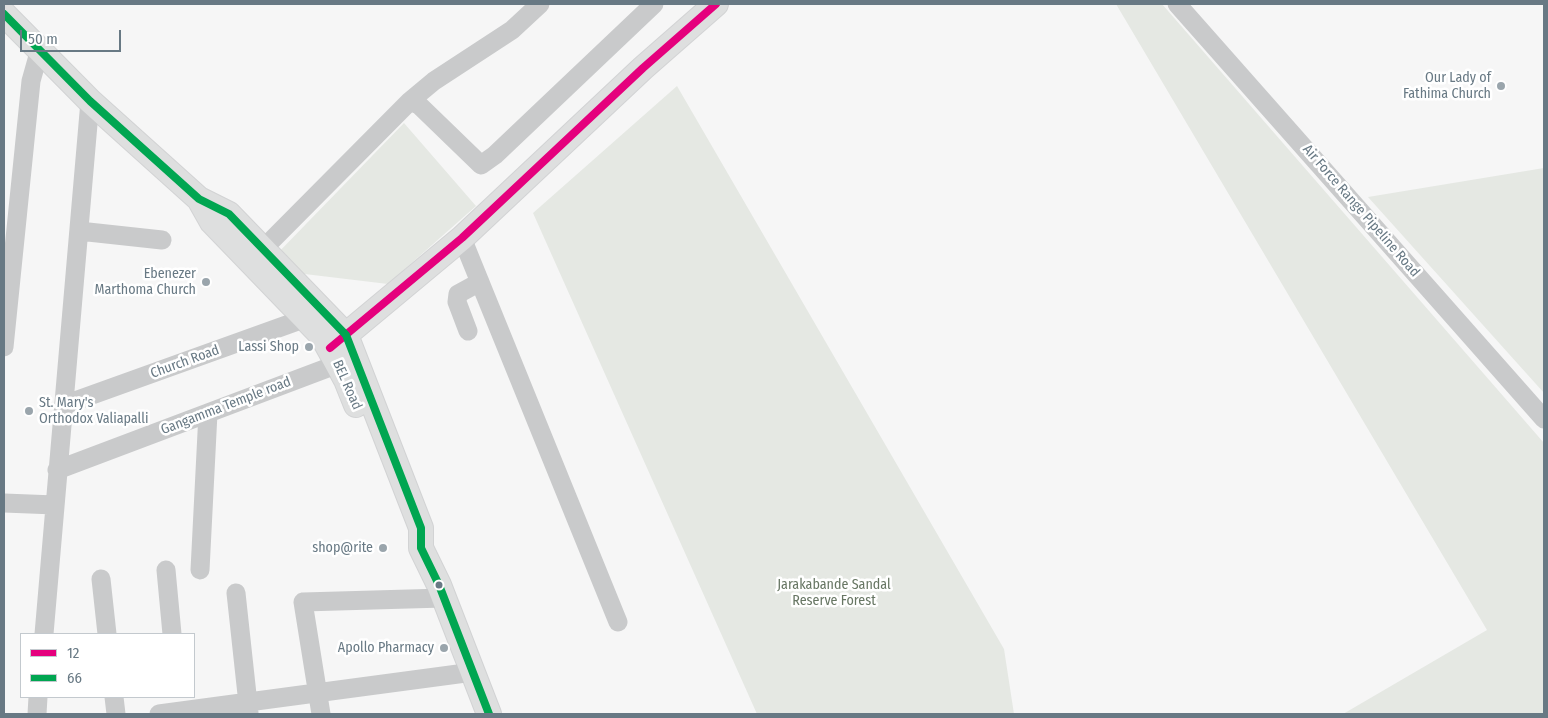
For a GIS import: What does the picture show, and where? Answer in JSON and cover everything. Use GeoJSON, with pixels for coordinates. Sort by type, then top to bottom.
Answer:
{"type":"FeatureCollection","features":[{"type":"Feature","properties":{"kind":"main road"},"geometry":{"type":"LineString","coordinates":[[335,342],[668,27],[697,4]]}},
{"type":"Feature","properties":{"kind":"main road"},"geometry":{"type":"LineString","coordinates":[[335,342],[462,238],[643,68],[716,4]]}},
{"type":"Feature","properties":{"kind":"main road","name":"BEL Road"},"geometry":{"type":"LineString","coordinates":[[4,14],[90,101],[199,199],[229,214],[266,252],[335,342],[346,380],[405,532],[421,548],[444,598],[489,714]]}},
{"type":"Feature","properties":{"kind":"main road","name":"BEL Road"},"geometry":{"type":"LineString","coordinates":[[199,199],[212,222],[306,318],[335,342]]}},
{"type":"Feature","properties":{"kind":"street"},"geometry":{"type":"LineString","coordinates":[[266,252],[434,81],[512,30],[540,4]]}},
{"type":"Feature","properties":{"kind":"street"},"geometry":{"type":"LineString","coordinates":[[417,99],[481,164],[495,155],[654,4]]}},
{"type":"Feature","properties":{"kind":"street","name":"Air Force Range Pipeline Road"},"geometry":{"type":"LineString","coordinates":[[1177,4],[1544,419]]}},
{"type":"Feature","properties":{"kind":"street"},"geometry":{"type":"LineString","coordinates":[[4,347],[32,81],[40,49]]}},
{"type":"Feature","properties":{"kind":"street"},"geometry":{"type":"LineString","coordinates":[[417,99],[433,95],[446,82]]}},
{"type":"Feature","properties":{"kind":"street"},"geometry":{"type":"LineString","coordinates":[[44,633],[90,101]]}},
{"type":"Feature","properties":{"kind":"street"},"geometry":{"type":"LineString","coordinates":[[79,232],[162,240]]}},
{"type":"Feature","properties":{"kind":"street"},"geometry":{"type":"LineString","coordinates":[[462,238],[618,622]]}},
{"type":"Feature","properties":{"kind":"street"},"geometry":{"type":"LineString","coordinates":[[468,331],[457,302],[458,294],[480,282]]}},
{"type":"Feature","properties":{"kind":"street","name":"Church Road"},"geometry":{"type":"LineString","coordinates":[[64,405],[306,318]]}},
{"type":"Feature","properties":{"kind":"street","name":"Gangamma Temple road"},"geometry":{"type":"LineString","coordinates":[[57,470],[208,413],[335,342]]}},
{"type":"Feature","properties":{"kind":"street"},"geometry":{"type":"LineString","coordinates":[[200,570],[208,413]]}},
{"type":"Feature","properties":{"kind":"street"},"geometry":{"type":"LineString","coordinates":[[4,503],[55,505]]}},
{"type":"Feature","properties":{"kind":"street"},"geometry":{"type":"LineString","coordinates":[[166,570],[172,633]]}},
{"type":"Feature","properties":{"kind":"street"},"geometry":{"type":"LineString","coordinates":[[101,579],[107,633]]}},
{"type":"Feature","properties":{"kind":"street"},"geometry":{"type":"LineString","coordinates":[[236,593],[249,708]]}},
{"type":"Feature","properties":{"kind":"street"},"geometry":{"type":"LineString","coordinates":[[321,714],[303,602],[444,598]]}},
{"type":"Feature","properties":{"kind":"street"},"geometry":{"type":"LineString","coordinates":[[159,714],[179,704],[249,708],[317,693],[473,672]]}},
{"type":"Feature","properties":{"kind":"street"},"geometry":{"type":"LineString","coordinates":[[36,714],[38,698]]}},
{"type":"Feature","properties":{"kind":"street"},"geometry":{"type":"LineString","coordinates":[[114,698],[116,714]]}},
{"type":"Feature","properties":{"kind":"green space"},"geometry":{"type":"Polygon","coordinates":[[[1116,4],[1162,4],[1544,443],[1544,714],[1343,714],[1487,630],[1116,4]]]}},
{"type":"Feature","properties":{"kind":"green space","name":"Jarakabande Sandal Reserve Forest"},"geometry":{"type":"Polygon","coordinates":[[[677,86],[1004,649],[1014,714],[757,714],[533,213],[677,86]]]}},
{"type":"Feature","properties":{"kind":"green space"},"geometry":{"type":"Polygon","coordinates":[[[404,123],[476,206],[388,284],[288,272],[273,258],[404,123]]]}},
{"type":"Feature","properties":{"kind":"green space"},"geometry":{"type":"Polygon","coordinates":[[[1544,168],[1544,393],[1368,197],[1544,168]]]}},
{"type":"Feature","properties":{"kind":"transit line","name":"12"},"geometry":{"type":"LineString","coordinates":[[330,348],[462,238],[643,68],[716,4]]}},
{"type":"Feature","properties":{"kind":"transit line","name":"66"},"geometry":{"type":"LineString","coordinates":[[4,14],[90,101],[199,199],[229,214],[346,335],[421,528],[421,548],[439,585],[489,714]]}},
{"type":"Feature","properties":{"kind":"place","name":"Our Lady of Fathima Church"},"geometry":{"type":"Point","coordinates":[1501,86]}},
{"type":"Feature","properties":{"kind":"place","name":"Ebenezer Marthoma Church"},"geometry":{"type":"Point","coordinates":[206,282]}},
{"type":"Feature","properties":{"kind":"place","name":"Lassi Shop"},"geometry":{"type":"Point","coordinates":[309,347]}},
{"type":"Feature","properties":{"kind":"place","name":"St. Mary's Orthodox Valiapalli"},"geometry":{"type":"Point","coordinates":[29,411]}},
{"type":"Feature","properties":{"kind":"place","name":"shop@rite"},"geometry":{"type":"Point","coordinates":[383,548]}},
{"type":"Feature","properties":{"kind":"place","name":"Apollo Pharmacy"},"geometry":{"type":"Point","coordinates":[444,648]}}]}
